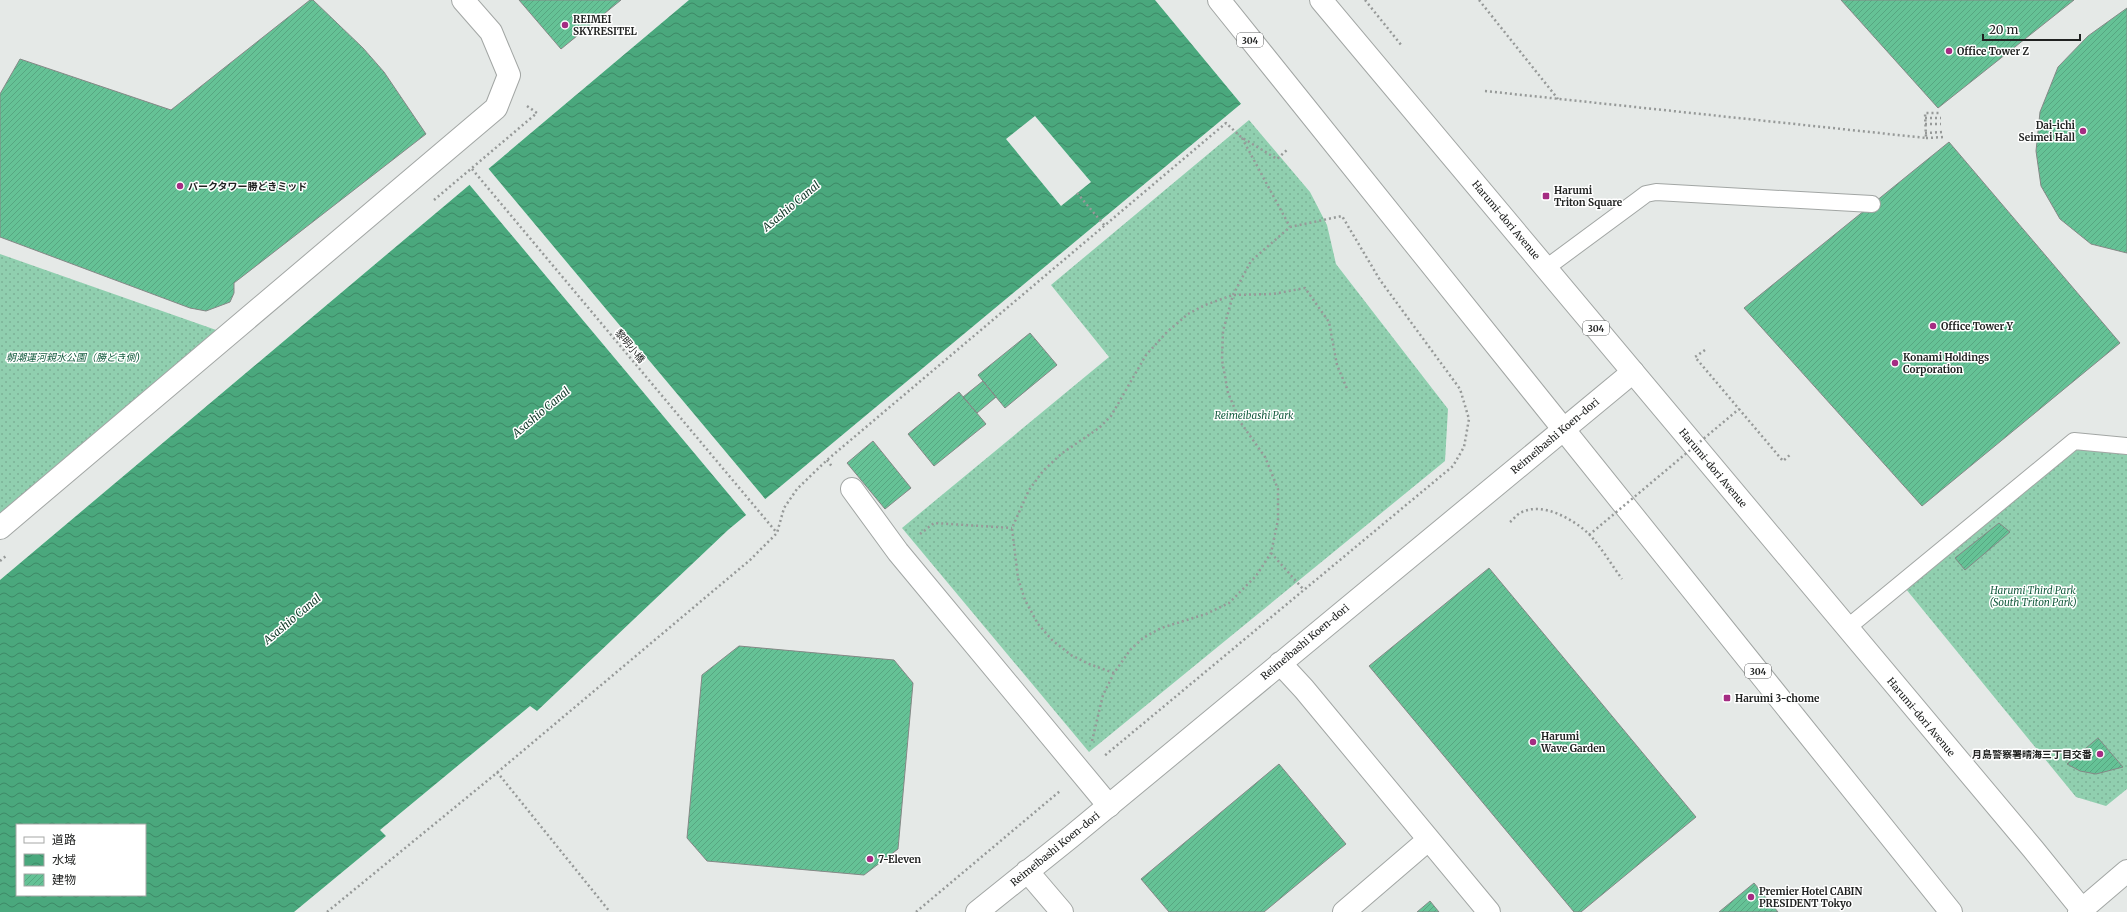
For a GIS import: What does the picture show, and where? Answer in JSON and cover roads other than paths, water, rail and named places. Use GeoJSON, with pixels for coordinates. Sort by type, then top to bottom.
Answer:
{"type":"FeatureCollection","features":[{"type":"Feature","properties":{"kind":"street"},"geometry":{"type":"LineString","coordinates":[[0,528],[496,108],[509,75],[491,32],[463,0]]}},
{"type":"Feature","properties":{"kind":"street","name":"304"},"geometry":{"type":"LineString","coordinates":[[1219,0],[1951,912]]}},
{"type":"Feature","properties":{"kind":"street","name":"Harumi-dori Avenue"},"geometry":{"type":"LineString","coordinates":[[1322,0],[2028,843],[2081,911],[2127,871]]}},
{"type":"Feature","properties":{"kind":"street","name":"Reimeibashi Koen-dori"},"geometry":{"type":"LineString","coordinates":[[977,912],[1109,806],[1633,372]]}},
{"type":"Feature","properties":{"kind":"street"},"geometry":{"type":"LineString","coordinates":[[852,489],[898,552],[1109,806]]}},
{"type":"Feature","properties":{"kind":"street"},"geometry":{"type":"LineString","coordinates":[[1280,663],[1304,689],[1489,912]]}},
{"type":"Feature","properties":{"kind":"street"},"geometry":{"type":"LineString","coordinates":[[1344,912],[1428,840]]}},
{"type":"Feature","properties":{"kind":"street"},"geometry":{"type":"LineString","coordinates":[[1027,871],[1062,912]]}},
{"type":"Feature","properties":{"kind":"lane"},"geometry":{"type":"LineString","coordinates":[[1546,268],[1646,194],[1656,192],[1872,204]]}},
{"type":"Feature","properties":{"kind":"lane"},"geometry":{"type":"LineString","coordinates":[[1847,628],[2074,441],[2127,446]]}},
{"type":"Feature","properties":{"kind":"water","name":"Asashio Canal"},"geometry":{"type":"Polygon","coordinates":[[[689,0],[1366,0],[728,530],[537,711],[530,706],[380,830],[386,836],[294,912],[0,912],[0,580],[689,0]]]}},
{"type":"Feature","properties":{"kind":"place","name":"REIMEI SKYRESITEL"},"geometry":{"type":"Point","coordinates":[565,25]}},
{"type":"Feature","properties":{"kind":"place","name":"Office Tower Z"},"geometry":{"type":"Point","coordinates":[1949,51]}},
{"type":"Feature","properties":{"kind":"place","name":"Dai-ichi Seimei Hall"},"geometry":{"type":"Point","coordinates":[2083,131]}},
{"type":"Feature","properties":{"kind":"place","name":"パークタワー勝どきミッド"},"geometry":{"type":"Point","coordinates":[180,186]}},
{"type":"Feature","properties":{"kind":"place","name":"Harumi Triton Square"},"geometry":{"type":"Point","coordinates":[1546,196]}},
{"type":"Feature","properties":{"kind":"place","name":"Office Tower Y"},"geometry":{"type":"Point","coordinates":[1933,326]}},
{"type":"Feature","properties":{"kind":"place","name":"Konami Holdings Corporation"},"geometry":{"type":"Point","coordinates":[1895,363]}},
{"type":"Feature","properties":{"kind":"place","name":"Harumi 3-chome"},"geometry":{"type":"Point","coordinates":[1727,698]}},
{"type":"Feature","properties":{"kind":"place","name":"Harumi Wave Garden"},"geometry":{"type":"Point","coordinates":[1533,742]}},
{"type":"Feature","properties":{"kind":"place","name":"月島警察署晴海三丁目交番"},"geometry":{"type":"Point","coordinates":[2100,754]}},
{"type":"Feature","properties":{"kind":"place","name":"7-Eleven"},"geometry":{"type":"Point","coordinates":[870,859]}},
{"type":"Feature","properties":{"kind":"place","name":"Premier Hotel CABIN PRESIDENT Tokyo"},"geometry":{"type":"Point","coordinates":[1751,897]}},
{"type":"Feature","properties":{"kind":"park label","name":"朝潮運河親水公園（勝どき側)"},"geometry":{"type":"Point","coordinates":[73,357]}},
{"type":"Feature","properties":{"kind":"park label","name":"Reimeibashi Park"},"geometry":{"type":"Point","coordinates":[1254,415]}},
{"type":"Feature","properties":{"kind":"park label","name":"Harumi Third Park (South Triton Park)"},"geometry":{"type":"Point","coordinates":[2033,596]}}]}
